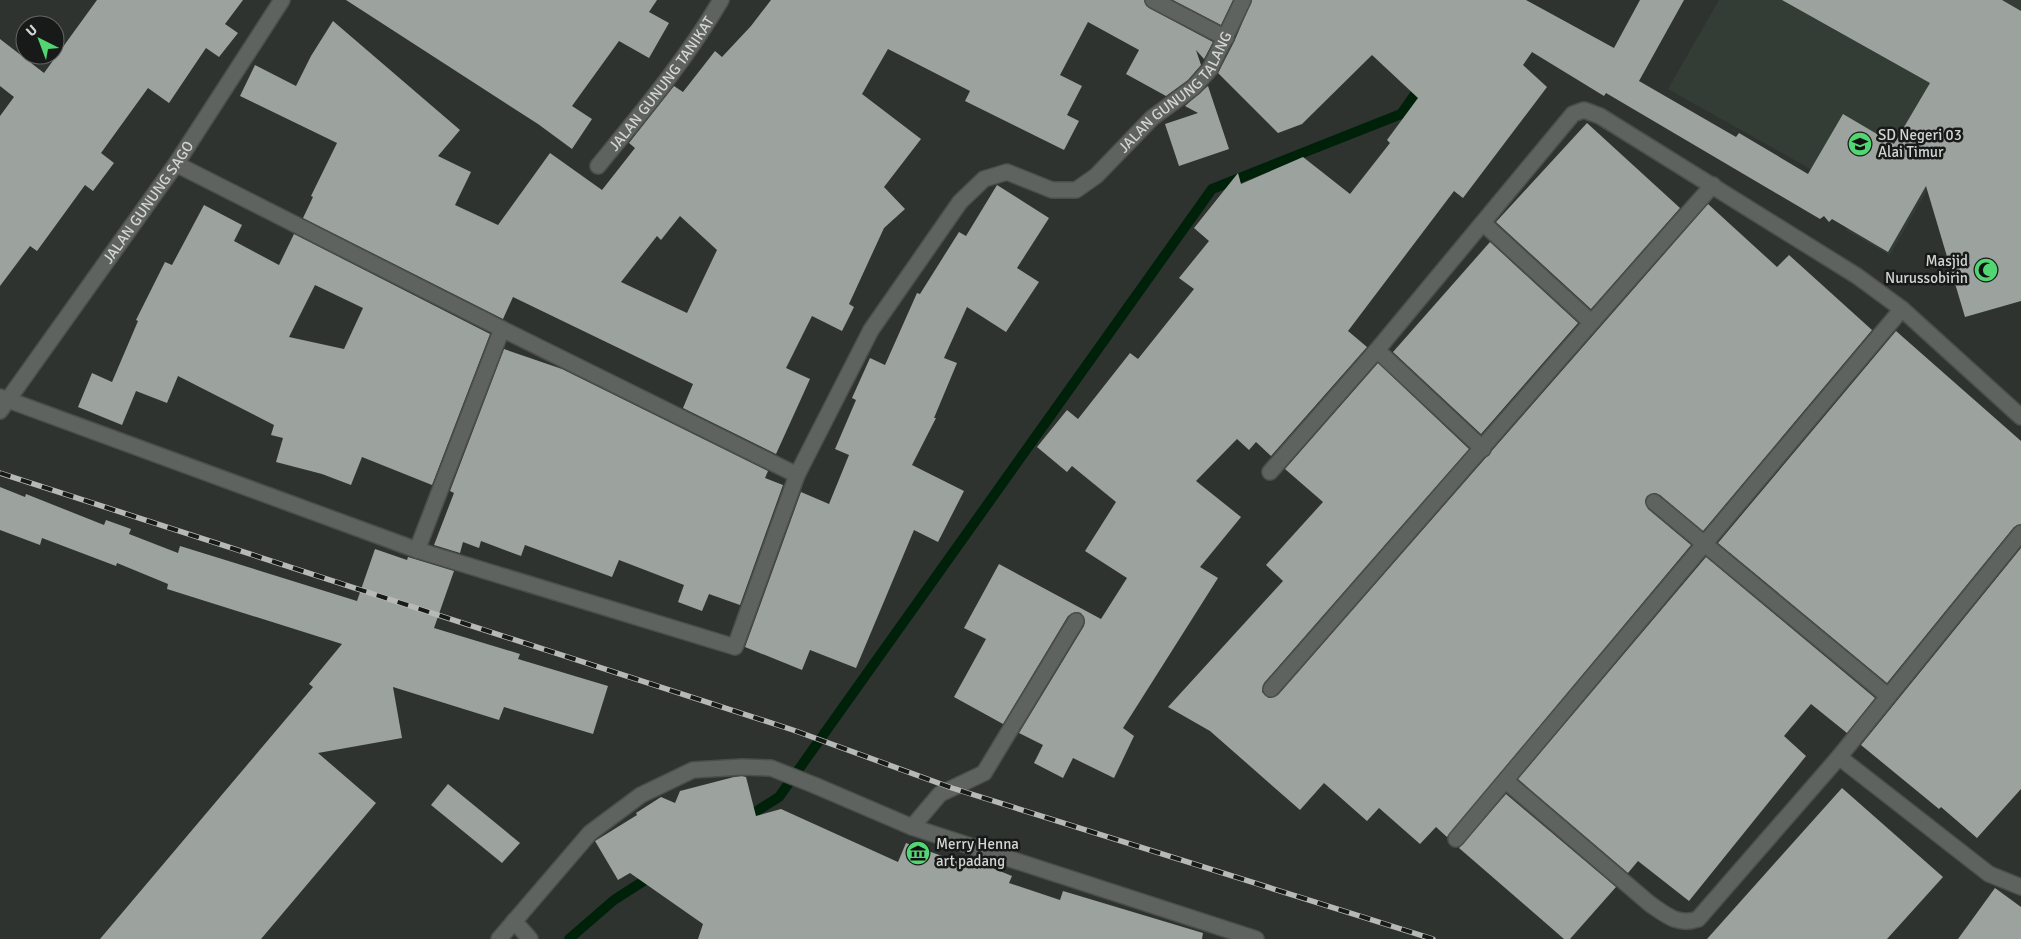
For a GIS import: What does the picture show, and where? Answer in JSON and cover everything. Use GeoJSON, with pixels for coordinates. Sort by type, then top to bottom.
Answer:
{"type":"FeatureCollection","features":[{"type":"Feature","properties":{"kind":"street","name":"JALAN GUNUNG SAGO"},"geometry":{"type":"LineString","coordinates":[[3,402],[176,164],[282,0]]}},
{"type":"Feature","properties":{"kind":"street","name":"JALAN GUNUNG TANIKAT"},"geometry":{"type":"LineString","coordinates":[[598,166],[664,84],[701,34],[721,0]]}},
{"type":"Feature","properties":{"kind":"street"},"geometry":{"type":"LineString","coordinates":[[1153,0],[1226,38]]}},
{"type":"Feature","properties":{"kind":"street","name":"JALAN GUNUNG TALANG"},"geometry":{"type":"LineString","coordinates":[[417,550],[735,646],[797,475],[870,330],[960,202],[984,179],[1007,172],[1052,190],[1076,190],[1096,176],[1152,118],[1194,87],[1210,69],[1243,0]]}},
{"type":"Feature","properties":{"kind":"street"},"geometry":{"type":"LineString","coordinates":[[1270,472],[1377,350],[1573,114],[1584,110],[1600,116],[1856,276],[1902,309],[2021,417]]}},
{"type":"Feature","properties":{"kind":"street"},"geometry":{"type":"LineString","coordinates":[[176,164],[502,329],[797,475]]}},
{"type":"Feature","properties":{"kind":"street"},"geometry":{"type":"LineString","coordinates":[[1271,689],[1713,185]]}},
{"type":"Feature","properties":{"kind":"street"},"geometry":{"type":"LineString","coordinates":[[1483,223],[1591,322]]}},
{"type":"Feature","properties":{"kind":"street"},"geometry":{"type":"LineString","coordinates":[[1456,839],[1902,309]]}},
{"type":"Feature","properties":{"kind":"street"},"geometry":{"type":"LineString","coordinates":[[3,402],[417,550],[502,329]]}},
{"type":"Feature","properties":{"kind":"street"},"geometry":{"type":"LineString","coordinates":[[1377,350],[1483,449]]}},
{"type":"Feature","properties":{"kind":"street"},"geometry":{"type":"LineString","coordinates":[[1654,502],[1888,696]]}},
{"type":"Feature","properties":{"kind":"street"},"geometry":{"type":"LineString","coordinates":[[1506,781],[1650,904],[1670,918],[1689,922],[1698,919],[1839,757],[2021,533]]}},
{"type":"Feature","properties":{"kind":"street"},"geometry":{"type":"LineString","coordinates":[[912,827],[940,794],[984,773],[1076,621]]}},
{"type":"Feature","properties":{"kind":"street"},"geometry":{"type":"LineString","coordinates":[[1839,757],[1989,874],[2021,887]]}},
{"type":"Feature","properties":{"kind":"street"},"geometry":{"type":"LineString","coordinates":[[499,939],[590,833],[641,795],[693,770],[742,767],[772,768],[814,784],[912,827],[1256,939]]}},
{"type":"Feature","properties":{"kind":"street"},"geometry":{"type":"LineString","coordinates":[[514,921],[530,939]]}},
{"type":"Feature","properties":{"kind":"shaded area","name":"SD Negeri 03 Alai Timur"},"geometry":{"type":"Polygon","coordinates":[[[1719,0],[2021,0],[2021,26],[1890,255],[1846,230],[1864,199],[1668,89],[1719,0]]]}},
{"type":"Feature","properties":{"kind":"building"},"geometry":{"type":"Polygon","coordinates":[[[97,0],[243,0],[225,24],[238,33],[219,57],[206,48],[169,103],[148,88],[101,153],[114,163],[93,191],[85,185],[37,251],[30,246],[0,286],[0,116],[14,97],[0,86],[0,39],[15,51],[15,65],[34,65],[44,73],[50,65],[65,65],[65,44],[97,0]]]}},
{"type":"Feature","properties":{"kind":"building"},"geometry":{"type":"Polygon","coordinates":[[[346,0],[657,0],[649,12],[669,23],[649,58],[619,41],[572,106],[592,119],[572,149],[538,124],[346,0]]]}},
{"type":"Feature","properties":{"kind":"building"},"geometry":{"type":"Polygon","coordinates":[[[771,0],[1144,0],[1149,8],[1213,42],[1204,59],[1196,50],[1201,65],[1188,80],[1166,96],[1126,74],[1139,50],[1088,22],[1060,75],[1082,86],[1067,115],[1079,121],[1064,150],[965,101],[970,91],[888,49],[862,94],[921,139],[884,187],[905,209],[884,228],[849,304],[854,307],[842,331],[812,316],[786,368],[810,379],[776,454],[683,408],[693,384],[513,297],[503,319],[303,218],[313,197],[311,196],[337,143],[240,96],[255,65],[296,86],[311,56],[333,21],[460,130],[438,156],[471,172],[455,205],[498,225],[550,153],[602,190],[635,148],[629,143],[674,86],[683,92],[715,51],[722,57],[751,26],[771,0]],[[680,216],[661,240],[657,236],[621,282],[687,313],[717,250],[680,216]]]}},
{"type":"Feature","properties":{"kind":"building"},"geometry":{"type":"Polygon","coordinates":[[[1173,0],[1233,0],[1221,25],[1173,0]]]}},
{"type":"Feature","properties":{"kind":"building"},"geometry":{"type":"Polygon","coordinates":[[[1252,0],[1526,0],[1614,48],[1640,0],[1684,0],[1639,81],[1736,137],[1739,133],[1808,174],[1843,114],[1894,144],[1930,83],[1782,0],[2002,0],[2021,11],[2021,301],[1965,317],[1926,186],[1888,252],[1832,219],[1829,222],[1824,216],[1820,219],[1606,93],[1604,96],[1532,52],[1523,65],[1547,87],[1463,198],[1454,191],[1348,331],[1367,347],[1271,456],[1256,442],[1249,450],[1237,439],[1196,481],[1241,517],[1200,567],[1218,578],[1123,728],[1134,736],[1114,778],[1073,758],[1063,778],[1034,763],[1043,745],[1019,733],[1084,626],[1085,621],[1081,613],[1076,612],[1068,616],[1003,724],[954,697],[986,639],[964,628],[999,564],[1101,619],[1127,578],[1085,551],[1116,502],[1072,466],[1067,472],[1037,447],[1067,410],[1078,419],[1130,353],[1138,359],[1194,289],[1179,278],[1209,241],[1194,228],[1238,173],[1241,184],[1303,157],[1350,194],[1390,143],[1387,140],[1418,98],[1372,55],[1302,124],[1278,133],[1218,73],[1252,0]]]}},
{"type":"Feature","properties":{"kind":"building"},"geometry":{"type":"Polygon","coordinates":[[[1208,86],[1229,149],[1179,166],[1165,124],[1198,113],[1185,106],[1208,86]]]}},
{"type":"Feature","properties":{"kind":"building"},"geometry":{"type":"Polygon","coordinates":[[[1587,123],[1680,208],[1591,309],[1496,222],[1587,123]]]}},
{"type":"Feature","properties":{"kind":"building"},"geometry":{"type":"Polygon","coordinates":[[[997,185],[1049,218],[1017,268],[1039,282],[1006,332],[967,307],[944,358],[957,363],[934,418],[936,418],[912,465],[964,491],[938,542],[914,530],[856,668],[810,650],[802,670],[745,647],[801,492],[829,504],[849,455],[835,449],[856,400],[852,398],[870,358],[885,365],[917,293],[920,294],[959,232],[966,236],[997,185]]]}},
{"type":"Feature","properties":{"kind":"building"},"geometry":{"type":"Polygon","coordinates":[[[1708,204],[1777,267],[1789,255],[1872,330],[1703,531],[1660,495],[1655,493],[1647,496],[1645,501],[1648,509],[1691,545],[1447,837],[1436,827],[1420,844],[1379,808],[1367,821],[1324,783],[1300,810],[1210,731],[1168,707],[1283,581],[1266,565],[1323,502],[1285,469],[1378,363],[1469,449],[1264,683],[1262,692],[1269,698],[1278,695],[1708,204]]]}},
{"type":"Feature","properties":{"kind":"building"},"geometry":{"type":"Polygon","coordinates":[[[204,205],[242,225],[234,241],[279,265],[294,234],[490,334],[432,485],[362,457],[351,485],[322,474],[276,462],[283,438],[271,435],[274,425],[178,376],[167,403],[136,391],[122,425],[78,407],[92,373],[112,382],[138,321],[136,320],[165,262],[172,265],[204,205]],[[315,285],[289,337],[344,349],[363,308],[315,285]]]}},
{"type":"Feature","properties":{"kind":"building"},"geometry":{"type":"Polygon","coordinates":[[[1490,242],[1578,323],[1481,434],[1393,352],[1490,242]]]}},
{"type":"Feature","properties":{"kind":"building"},"geometry":{"type":"Polygon","coordinates":[[[1896,331],[2021,441],[2021,524],[2014,527],[1887,683],[1718,543],[1896,331]]]}},
{"type":"Feature","properties":{"kind":"building"},"geometry":{"type":"Polygon","coordinates":[[[504,349],[562,369],[768,471],[765,478],[783,485],[740,605],[709,594],[702,611],[678,602],[684,585],[619,560],[612,577],[525,545],[521,556],[481,541],[479,548],[463,542],[460,553],[434,545],[454,493],[450,491],[504,349]]]}},
{"type":"Feature","properties":{"kind":"building"},"geometry":{"type":"Polygon","coordinates":[[[0,487],[25,497],[26,494],[104,525],[106,520],[131,529],[129,534],[178,553],[180,546],[357,601],[375,549],[407,560],[408,557],[454,571],[434,628],[520,654],[518,659],[608,686],[593,734],[504,707],[499,720],[393,687],[402,738],[318,753],[376,803],[261,939],[100,939],[313,687],[309,684],[342,644],[167,589],[168,584],[117,563],[116,566],[42,538],[40,545],[0,530],[0,487]]]}},
{"type":"Feature","properties":{"kind":"building"},"geometry":{"type":"Polygon","coordinates":[[[2021,548],[2021,789],[1977,838],[1941,807],[1939,809],[1861,745],[2021,548]]]}},
{"type":"Feature","properties":{"kind":"building"},"geometry":{"type":"Polygon","coordinates":[[[1706,557],[1875,698],[1847,733],[1811,704],[1784,736],[1806,756],[1689,901],[1638,861],[1628,873],[1518,779],[1706,557]]]}},
{"type":"Feature","properties":{"kind":"building"},"geometry":{"type":"Polygon","coordinates":[[[742,776],[746,777],[756,816],[781,809],[898,862],[906,843],[978,869],[980,863],[1012,876],[1009,883],[1060,900],[1063,891],[1203,933],[1202,939],[698,939],[703,924],[630,873],[618,880],[595,841],[637,815],[636,813],[661,797],[675,803],[680,791],[742,776]]]}},
{"type":"Feature","properties":{"kind":"building"},"geometry":{"type":"Polygon","coordinates":[[[448,784],[520,843],[502,863],[431,805],[448,784]]]}},
{"type":"Feature","properties":{"kind":"building"},"geometry":{"type":"Polygon","coordinates":[[[1842,788],[1943,877],[1887,939],[1707,939],[1842,788]]]}},
{"type":"Feature","properties":{"kind":"building"},"geometry":{"type":"Polygon","coordinates":[[[1506,794],[1616,887],[1570,939],[1564,939],[1459,848],[1506,794]]]}},
{"type":"Feature","properties":{"kind":"building"},"geometry":{"type":"Polygon","coordinates":[[[1995,888],[2021,907],[2021,939],[1958,939],[1995,888]]]}},
{"type":"Feature","properties":{"kind":"waterway"},"geometry":{"type":"LineString","coordinates":[[744,819],[779,797],[1212,189],[1401,114],[1422,84]]}},
{"type":"Feature","properties":{"kind":"waterway"},"geometry":{"type":"LineString","coordinates":[[569,939],[614,900],[653,875]]}},
{"type":"Feature","properties":{"kind":"railway"},"geometry":{"type":"LineString","coordinates":[[0,473],[793,730],[952,788],[1433,939]]}},
{"type":"Feature","properties":{"kind":"place","name":"SD Negeri 03 Alai Timur"},"geometry":{"type":"Point","coordinates":[1860,144]}},
{"type":"Feature","properties":{"kind":"place","name":"Masjid Nurussobirin"},"geometry":{"type":"Point","coordinates":[1986,270]}},
{"type":"Feature","properties":{"kind":"place","name":"Merry Henna art padang"},"geometry":{"type":"Point","coordinates":[918,853]}}]}
